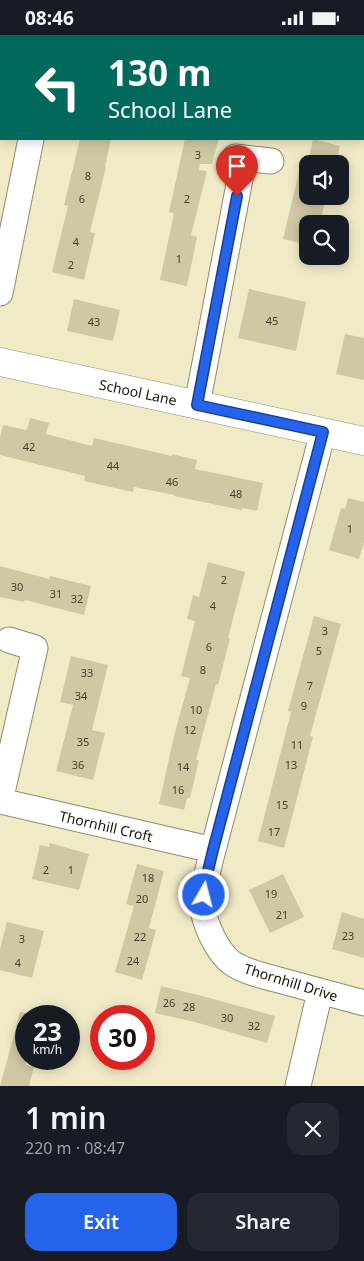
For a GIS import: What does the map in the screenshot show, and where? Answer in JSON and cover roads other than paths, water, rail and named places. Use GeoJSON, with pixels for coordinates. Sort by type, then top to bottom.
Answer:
{"type":"FeatureCollection","features":[{"type":"Feature","properties":{"kind":"street"},"geometry":{"type":"LineString","coordinates":[[0,293],[31,140]]}},
{"type":"Feature","properties":{"kind":"street"},"geometry":{"type":"LineString","coordinates":[[197,405],[240,158],[271,161]]}},
{"type":"Feature","properties":{"kind":"street","name":"School Lane"},"geometry":{"type":"LineString","coordinates":[[0,362],[364,441]]}},
{"type":"Feature","properties":{"kind":"street","name":"Thornhill Drive"},"geometry":{"type":"LineString","coordinates":[[323,432],[213,850],[205,883],[203,908],[208,929],[218,948],[231,963],[248,971],[364,1003]]}},
{"type":"Feature","properties":{"kind":"street","name":"Thornhill Croft"},"geometry":{"type":"LineString","coordinates":[[9,640],[35,648],[0,801],[213,850]]}},
{"type":"Feature","properties":{"kind":"street"},"geometry":{"type":"LineString","coordinates":[[298,1086],[320,992]]}}]}
